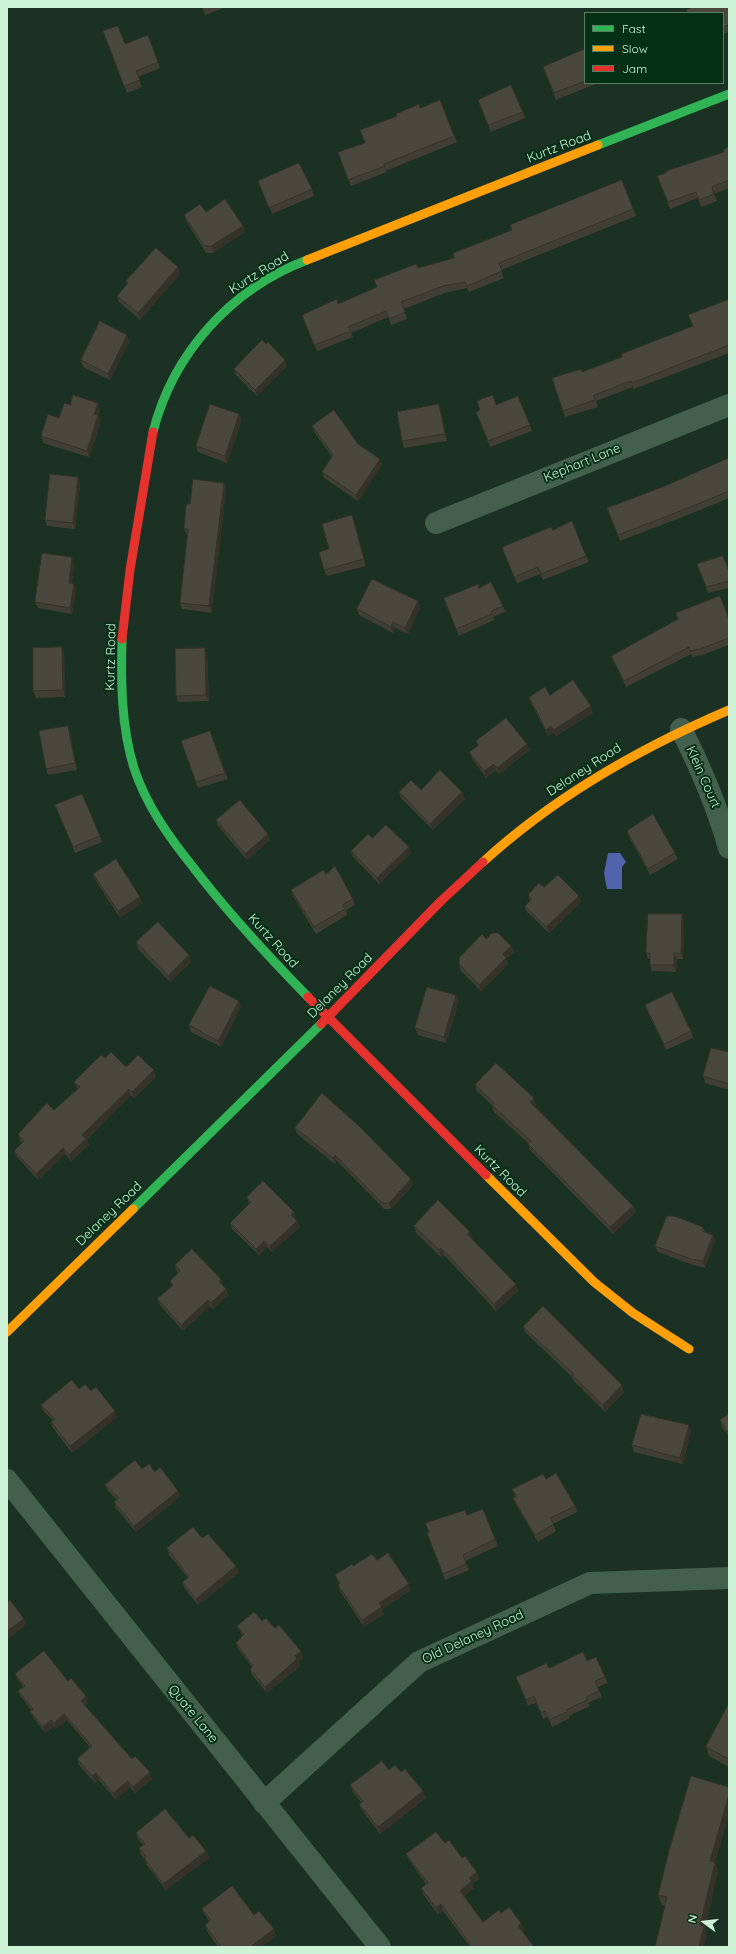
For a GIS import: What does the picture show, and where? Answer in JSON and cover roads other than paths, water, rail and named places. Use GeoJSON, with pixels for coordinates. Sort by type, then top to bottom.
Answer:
{"type":"FeatureCollection","features":[{"type":"Feature","properties":{"kind":"street","name":"Kurtz Road"},"geometry":{"type":"LineString","coordinates":[[689,1349],[648,1325],[610,1296],[581,1271],[280,970],[220,902],[164,831],[146,800],[134,767],[126,733],[122,687],[123,633],[128,589],[155,426],[165,395],[183,359],[204,332],[229,307],[260,284],[301,262],[729,94]]}},
{"type":"Feature","properties":{"kind":"street","name":"Kephart Lane"},"geometry":{"type":"LineString","coordinates":[[436,523],[729,405]]}},
{"type":"Feature","properties":{"kind":"street","name":"Delaney Road"},"geometry":{"type":"LineString","coordinates":[[7,1332],[328,1018],[473,871],[513,836],[597,775],[638,751],[681,730],[729,710]]}},
{"type":"Feature","properties":{"kind":"street","name":"Klein Court"},"geometry":{"type":"LineString","coordinates":[[681,730],[703,773],[720,818],[729,848]]}},
{"type":"Feature","properties":{"kind":"street","name":"Quate Lane"},"geometry":{"type":"LineString","coordinates":[[7,1480],[380,1947]]}},
{"type":"Feature","properties":{"kind":"street","name":"Old Delaney Road"},"geometry":{"type":"LineString","coordinates":[[264,1803],[419,1662],[590,1583],[729,1578]]}},
{"type":"Feature","properties":{"kind":"water"},"geometry":{"type":"Polygon","coordinates":[[[608,853],[620,853],[626,862],[622,867],[622,889],[607,889],[604,873],[608,853]]]}}]}
